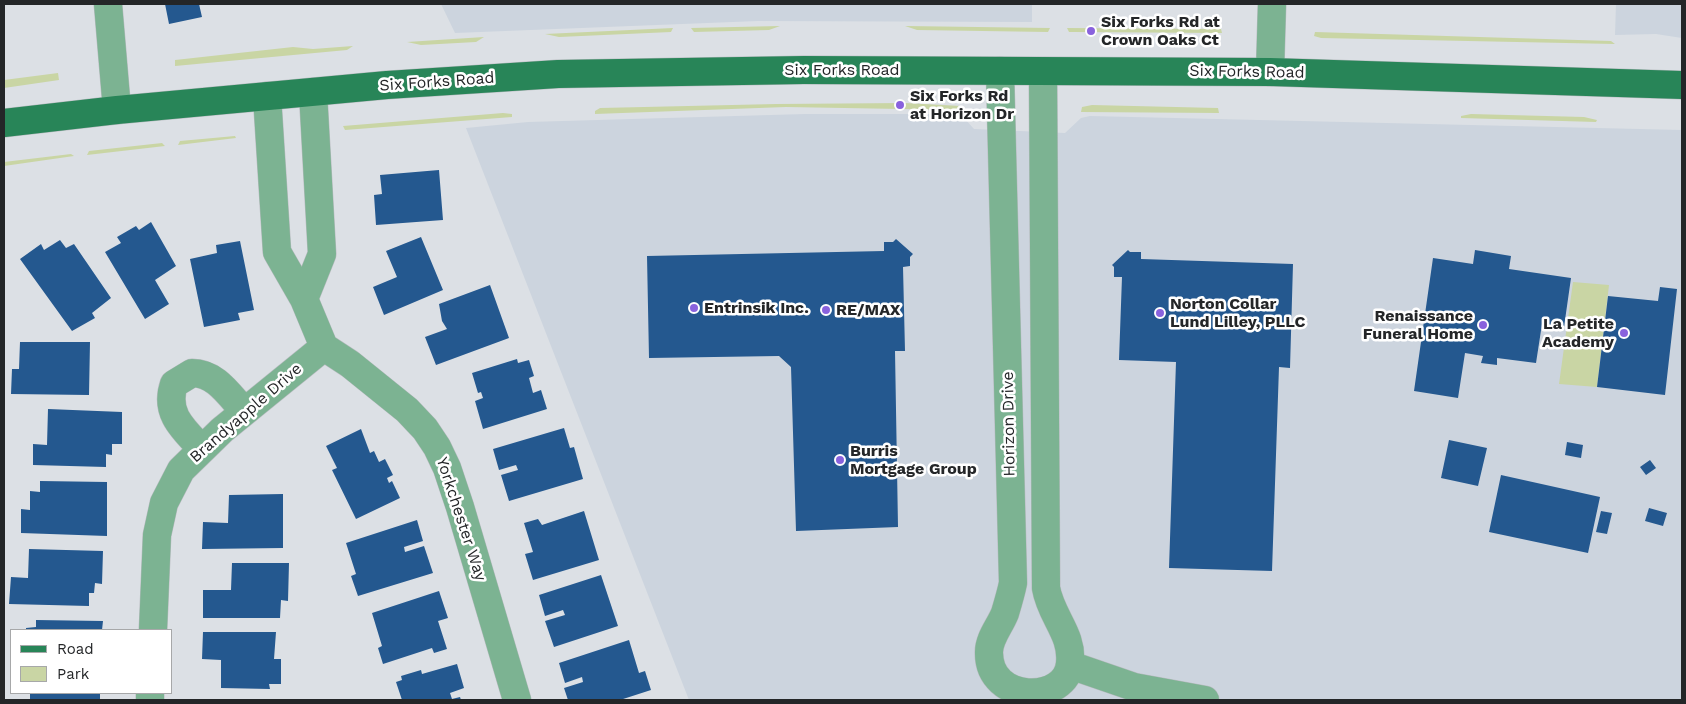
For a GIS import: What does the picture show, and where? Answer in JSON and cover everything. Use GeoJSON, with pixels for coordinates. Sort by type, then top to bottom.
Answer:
{"type":"FeatureCollection","features":[{"type":"Feature","properties":{"kind":"main road","name":"Six Forks Road"},"geometry":{"type":"LineString","coordinates":[[4,123],[117,110],[387,85],[558,74],[804,70],[1270,72],[1682,85]]}},
{"type":"Feature","properties":{"kind":"street"},"geometry":{"type":"LineString","coordinates":[[108,4],[117,110]]}},
{"type":"Feature","properties":{"kind":"street"},"geometry":{"type":"LineString","coordinates":[[1270,72],[1272,4]]}},
{"type":"Feature","properties":{"kind":"street","name":"Horizon Drive"},"geometry":{"type":"LineString","coordinates":[[1000,71],[1013,584],[1005,613],[989,649],[989,658],[996,679],[1006,687],[1019,693],[1045,692],[1056,686],[1066,676],[1070,665]]}},
{"type":"Feature","properties":{"kind":"street"},"geometry":{"type":"LineString","coordinates":[[1043,72],[1046,588],[1051,609],[1066,633],[1070,646],[1070,665],[1134,687],[1205,700]]}},
{"type":"Feature","properties":{"kind":"street"},"geometry":{"type":"LineString","coordinates":[[304,299],[322,254],[313,92]]}},
{"type":"Feature","properties":{"kind":"street"},"geometry":{"type":"LineString","coordinates":[[267,96],[277,252],[304,299],[324,347]]}},
{"type":"Feature","properties":{"kind":"street","name":"Brandyapple Drive"},"geometry":{"type":"LineString","coordinates":[[153,629],[157,535],[164,503],[181,470],[244,411],[324,347]]}},
{"type":"Feature","properties":{"kind":"street","name":"Yorkchester Way"},"geometry":{"type":"LineString","coordinates":[[324,347],[350,364],[407,410],[425,428],[437,447],[447,468],[460,507],[517,700]]}},
{"type":"Feature","properties":{"kind":"street"},"geometry":{"type":"LineString","coordinates":[[202,449],[174,417],[170,398],[174,384],[192,373],[209,376],[244,411]]}},
{"type":"Feature","properties":{"kind":"shaded area"},"geometry":{"type":"Polygon","coordinates":[[[441,4],[1032,4],[1032,22],[758,21],[455,33],[441,4]]]}},
{"type":"Feature","properties":{"kind":"shaded area"},"geometry":{"type":"Polygon","coordinates":[[[1616,4],[1682,4],[1682,38],[1656,34],[1615,35],[1616,4]]]}},
{"type":"Feature","properties":{"kind":"shaded area"},"geometry":{"type":"Polygon","coordinates":[[[805,114],[940,114],[965,119],[974,129],[1065,133],[1081,118],[1090,116],[1682,130],[1682,700],[689,700],[466,128],[528,122],[805,114]]]}},
{"type":"Feature","properties":{"kind":"green space"},"geometry":{"type":"Polygon","coordinates":[[[780,26],[769,30],[694,32],[691,28],[780,26]]]}},
{"type":"Feature","properties":{"kind":"green space"},"geometry":{"type":"Polygon","coordinates":[[[905,26],[1050,28],[1048,32],[917,30],[905,26]]]}},
{"type":"Feature","properties":{"kind":"green space"},"geometry":{"type":"Polygon","coordinates":[[[673,28],[671,32],[559,37],[545,34],[673,28]]]}},
{"type":"Feature","properties":{"kind":"green space"},"geometry":{"type":"Polygon","coordinates":[[[1067,28],[1221,29],[1222,33],[1069,32],[1067,28]]]}},
{"type":"Feature","properties":{"kind":"green space"},"geometry":{"type":"Polygon","coordinates":[[[1315,32],[1611,41],[1615,44],[1321,38],[1314,36],[1315,32]]]}},
{"type":"Feature","properties":{"kind":"green space"},"geometry":{"type":"Polygon","coordinates":[[[484,37],[476,42],[421,45],[407,42],[484,37]]]}},
{"type":"Feature","properties":{"kind":"green space"},"geometry":{"type":"Polygon","coordinates":[[[353,46],[347,50],[175,66],[175,60],[293,47],[313,49],[353,46]]]}},
{"type":"Feature","properties":{"kind":"green space"},"geometry":{"type":"Polygon","coordinates":[[[58,73],[59,80],[4,88],[4,80],[58,73]]]}},
{"type":"Feature","properties":{"kind":"green space"},"geometry":{"type":"Polygon","coordinates":[[[905,103],[961,106],[960,110],[786,107],[595,114],[595,111],[600,108],[905,103]]]}},
{"type":"Feature","properties":{"kind":"green space"},"geometry":{"type":"Polygon","coordinates":[[[1092,105],[1218,108],[1219,113],[1081,112],[1082,107],[1092,105]]]}},
{"type":"Feature","properties":{"kind":"green space"},"geometry":{"type":"Polygon","coordinates":[[[503,113],[512,114],[512,117],[345,130],[343,126],[503,113]]]}},
{"type":"Feature","properties":{"kind":"green space"},"geometry":{"type":"Polygon","coordinates":[[[1471,114],[1584,117],[1597,120],[1596,122],[1461,118],[1461,116],[1471,114]]]}},
{"type":"Feature","properties":{"kind":"green space"},"geometry":{"type":"Polygon","coordinates":[[[235,136],[236,138],[178,145],[180,141],[235,136]]]}},
{"type":"Feature","properties":{"kind":"green space"},"geometry":{"type":"Polygon","coordinates":[[[162,143],[165,146],[87,155],[89,151],[162,143]]]}},
{"type":"Feature","properties":{"kind":"green space"},"geometry":{"type":"Polygon","coordinates":[[[71,154],[74,156],[4,166],[4,162],[71,154]]]}},
{"type":"Feature","properties":{"kind":"green space"},"geometry":{"type":"Polygon","coordinates":[[[1573,282],[1609,285],[1597,387],[1559,384],[1573,282]]]}},
{"type":"Feature","properties":{"kind":"building"},"geometry":{"type":"Polygon","coordinates":[[[165,4],[199,4],[202,17],[169,24],[165,4]]]}},
{"type":"Feature","properties":{"kind":"building"},"geometry":{"type":"Polygon","coordinates":[[[439,170],[443,220],[376,225],[374,195],[382,194],[380,175],[439,170]]]}},
{"type":"Feature","properties":{"kind":"building"},"geometry":{"type":"Polygon","coordinates":[[[151,222],[176,266],[155,280],[169,304],[145,319],[105,252],[121,243],[117,237],[136,226],[139,230],[151,222]]]}},
{"type":"Feature","properties":{"kind":"building"},"geometry":{"type":"Polygon","coordinates":[[[421,237],[443,290],[384,315],[373,287],[397,277],[386,251],[421,237]]]}},
{"type":"Feature","properties":{"kind":"building"},"geometry":{"type":"Polygon","coordinates":[[[896,239],[913,254],[910,257],[910,266],[903,267],[905,351],[895,351],[898,527],[796,531],[791,367],[779,356],[649,358],[647,256],[884,251],[884,242],[893,242],[896,239]]]}},
{"type":"Feature","properties":{"kind":"building"},"geometry":{"type":"Polygon","coordinates":[[[60,240],[66,248],[74,244],[111,298],[92,313],[95,318],[72,331],[20,259],[41,244],[44,250],[60,240]]]}},
{"type":"Feature","properties":{"kind":"building"},"geometry":{"type":"Polygon","coordinates":[[[240,241],[254,310],[238,313],[240,320],[204,327],[190,259],[217,253],[216,245],[240,241]]]}},
{"type":"Feature","properties":{"kind":"building"},"geometry":{"type":"Polygon","coordinates":[[[1128,250],[1130,252],[1141,252],[1141,259],[1293,264],[1290,368],[1279,367],[1272,571],[1169,568],[1176,362],[1119,360],[1122,277],[1114,277],[1114,267],[1112,265],[1128,250]]]}},
{"type":"Feature","properties":{"kind":"building","name":"Renaissance Funeral Home"},"geometry":{"type":"Polygon","coordinates":[[[1475,250],[1511,256],[1509,269],[1571,278],[1564,327],[1542,324],[1536,363],[1497,358],[1497,365],[1481,363],[1483,356],[1465,353],[1458,398],[1414,391],[1433,258],[1473,264],[1475,250]]]}},
{"type":"Feature","properties":{"kind":"building"},"geometry":{"type":"Polygon","coordinates":[[[490,285],[509,338],[436,365],[425,337],[447,329],[442,321],[439,304],[490,285]]]}},
{"type":"Feature","properties":{"kind":"building"},"geometry":{"type":"Polygon","coordinates":[[[1660,287],[1677,289],[1665,395],[1597,387],[1608,296],[1658,301],[1660,287]]]}},
{"type":"Feature","properties":{"kind":"building"},"geometry":{"type":"Polygon","coordinates":[[[20,342],[90,342],[89,395],[11,394],[12,369],[19,369],[20,342]]]}},
{"type":"Feature","properties":{"kind":"building"},"geometry":{"type":"Polygon","coordinates":[[[517,359],[518,363],[529,360],[534,376],[529,378],[533,393],[541,390],[547,409],[483,429],[475,401],[483,398],[481,392],[478,393],[472,373],[517,359]]]}},
{"type":"Feature","properties":{"kind":"building"},"geometry":{"type":"Polygon","coordinates":[[[48,409],[122,412],[122,444],[112,444],[112,455],[106,454],[106,467],[33,465],[33,444],[47,445],[48,409]]]}},
{"type":"Feature","properties":{"kind":"building"},"geometry":{"type":"Polygon","coordinates":[[[564,428],[570,448],[574,447],[583,479],[509,501],[501,475],[518,470],[516,465],[499,470],[493,449],[564,428]]]}},
{"type":"Feature","properties":{"kind":"building"},"geometry":{"type":"Polygon","coordinates":[[[361,429],[370,453],[374,451],[379,462],[385,459],[393,475],[387,478],[389,483],[392,481],[400,498],[356,519],[332,470],[337,468],[326,446],[361,429]]]}},
{"type":"Feature","properties":{"kind":"building"},"geometry":{"type":"Polygon","coordinates":[[[1449,440],[1487,448],[1478,486],[1441,478],[1449,440]]]}},
{"type":"Feature","properties":{"kind":"building"},"geometry":{"type":"Polygon","coordinates":[[[1567,442],[1583,445],[1581,458],[1565,455],[1567,442]]]}},
{"type":"Feature","properties":{"kind":"building"},"geometry":{"type":"Polygon","coordinates":[[[1650,460],[1656,468],[1646,475],[1640,467],[1650,460]]]}},
{"type":"Feature","properties":{"kind":"building"},"geometry":{"type":"Polygon","coordinates":[[[1501,475],[1600,497],[1588,553],[1489,532],[1501,475]]]}},
{"type":"Feature","properties":{"kind":"building"},"geometry":{"type":"Polygon","coordinates":[[[40,481],[107,482],[107,536],[21,533],[21,509],[30,510],[30,491],[40,492],[40,481]]]}},
{"type":"Feature","properties":{"kind":"building"},"geometry":{"type":"Polygon","coordinates":[[[283,494],[283,548],[202,549],[203,522],[228,523],[229,495],[283,494]]]}},
{"type":"Feature","properties":{"kind":"building"},"geometry":{"type":"Polygon","coordinates":[[[1649,508],[1667,513],[1663,526],[1645,521],[1649,508]]]}},
{"type":"Feature","properties":{"kind":"building"},"geometry":{"type":"Polygon","coordinates":[[[584,511],[599,560],[533,580],[525,554],[533,552],[524,523],[538,519],[542,525],[584,511]]]}},
{"type":"Feature","properties":{"kind":"building"},"geometry":{"type":"Polygon","coordinates":[[[1601,511],[1612,513],[1607,534],[1596,532],[1601,511]]]}},
{"type":"Feature","properties":{"kind":"building"},"geometry":{"type":"Polygon","coordinates":[[[417,520],[423,541],[404,547],[405,552],[424,546],[433,573],[358,596],[351,576],[356,574],[346,543],[417,520]]]}},
{"type":"Feature","properties":{"kind":"building"},"geometry":{"type":"Polygon","coordinates":[[[29,549],[103,551],[102,584],[95,583],[94,593],[89,593],[89,606],[9,604],[11,577],[28,578],[29,549]]]}},
{"type":"Feature","properties":{"kind":"building"},"geometry":{"type":"Polygon","coordinates":[[[232,563],[289,563],[288,601],[281,600],[280,618],[203,618],[203,590],[231,590],[232,563]]]}},
{"type":"Feature","properties":{"kind":"building"},"geometry":{"type":"Polygon","coordinates":[[[601,575],[618,626],[554,647],[545,621],[565,615],[563,610],[545,616],[539,595],[601,575]]]}},
{"type":"Feature","properties":{"kind":"building"},"geometry":{"type":"Polygon","coordinates":[[[439,591],[448,618],[438,621],[447,649],[434,653],[432,648],[383,664],[378,648],[382,646],[372,613],[439,591]]]}},
{"type":"Feature","properties":{"kind":"building"},"geometry":{"type":"Polygon","coordinates":[[[36,620],[103,621],[102,629],[26,629],[36,627],[36,620]]]}},
{"type":"Feature","properties":{"kind":"building"},"geometry":{"type":"Polygon","coordinates":[[[203,632],[276,632],[274,659],[281,659],[281,684],[269,684],[270,689],[221,688],[221,660],[202,659],[203,632]]]}},
{"type":"Feature","properties":{"kind":"building"},"geometry":{"type":"Polygon","coordinates":[[[629,640],[639,673],[645,671],[651,690],[620,700],[568,700],[564,688],[583,682],[582,677],[565,683],[559,663],[629,640]]]}},
{"type":"Feature","properties":{"kind":"building"},"geometry":{"type":"Polygon","coordinates":[[[457,664],[464,688],[450,693],[452,699],[460,697],[461,700],[402,700],[396,682],[402,680],[401,676],[421,670],[422,674],[457,664]]]}},
{"type":"Feature","properties":{"kind":"building"},"geometry":{"type":"Polygon","coordinates":[[[30,694],[100,694],[100,700],[30,700],[30,694]]]}},
{"type":"Feature","properties":{"kind":"place","name":"Six Forks Rd at Crown Oaks Ct"},"geometry":{"type":"Point","coordinates":[1091,31]}},
{"type":"Feature","properties":{"kind":"place","name":"Six Forks Rd at Horizon Dr"},"geometry":{"type":"Point","coordinates":[900,105]}},
{"type":"Feature","properties":{"kind":"place","name":"Entrinsik Inc."},"geometry":{"type":"Point","coordinates":[694,308]}},
{"type":"Feature","properties":{"kind":"place","name":"RE/MAX"},"geometry":{"type":"Point","coordinates":[826,310]}},
{"type":"Feature","properties":{"kind":"place","name":"Norton Collar Lund Lilley, PLLC"},"geometry":{"type":"Point","coordinates":[1160,313]}},
{"type":"Feature","properties":{"kind":"place","name":"Renaissance Funeral Home"},"geometry":{"type":"Point","coordinates":[1483,325]}},
{"type":"Feature","properties":{"kind":"place","name":"La Petite Academy"},"geometry":{"type":"Point","coordinates":[1624,333]}},
{"type":"Feature","properties":{"kind":"place","name":"Burris Mortgage Group"},"geometry":{"type":"Point","coordinates":[840,460]}}]}
